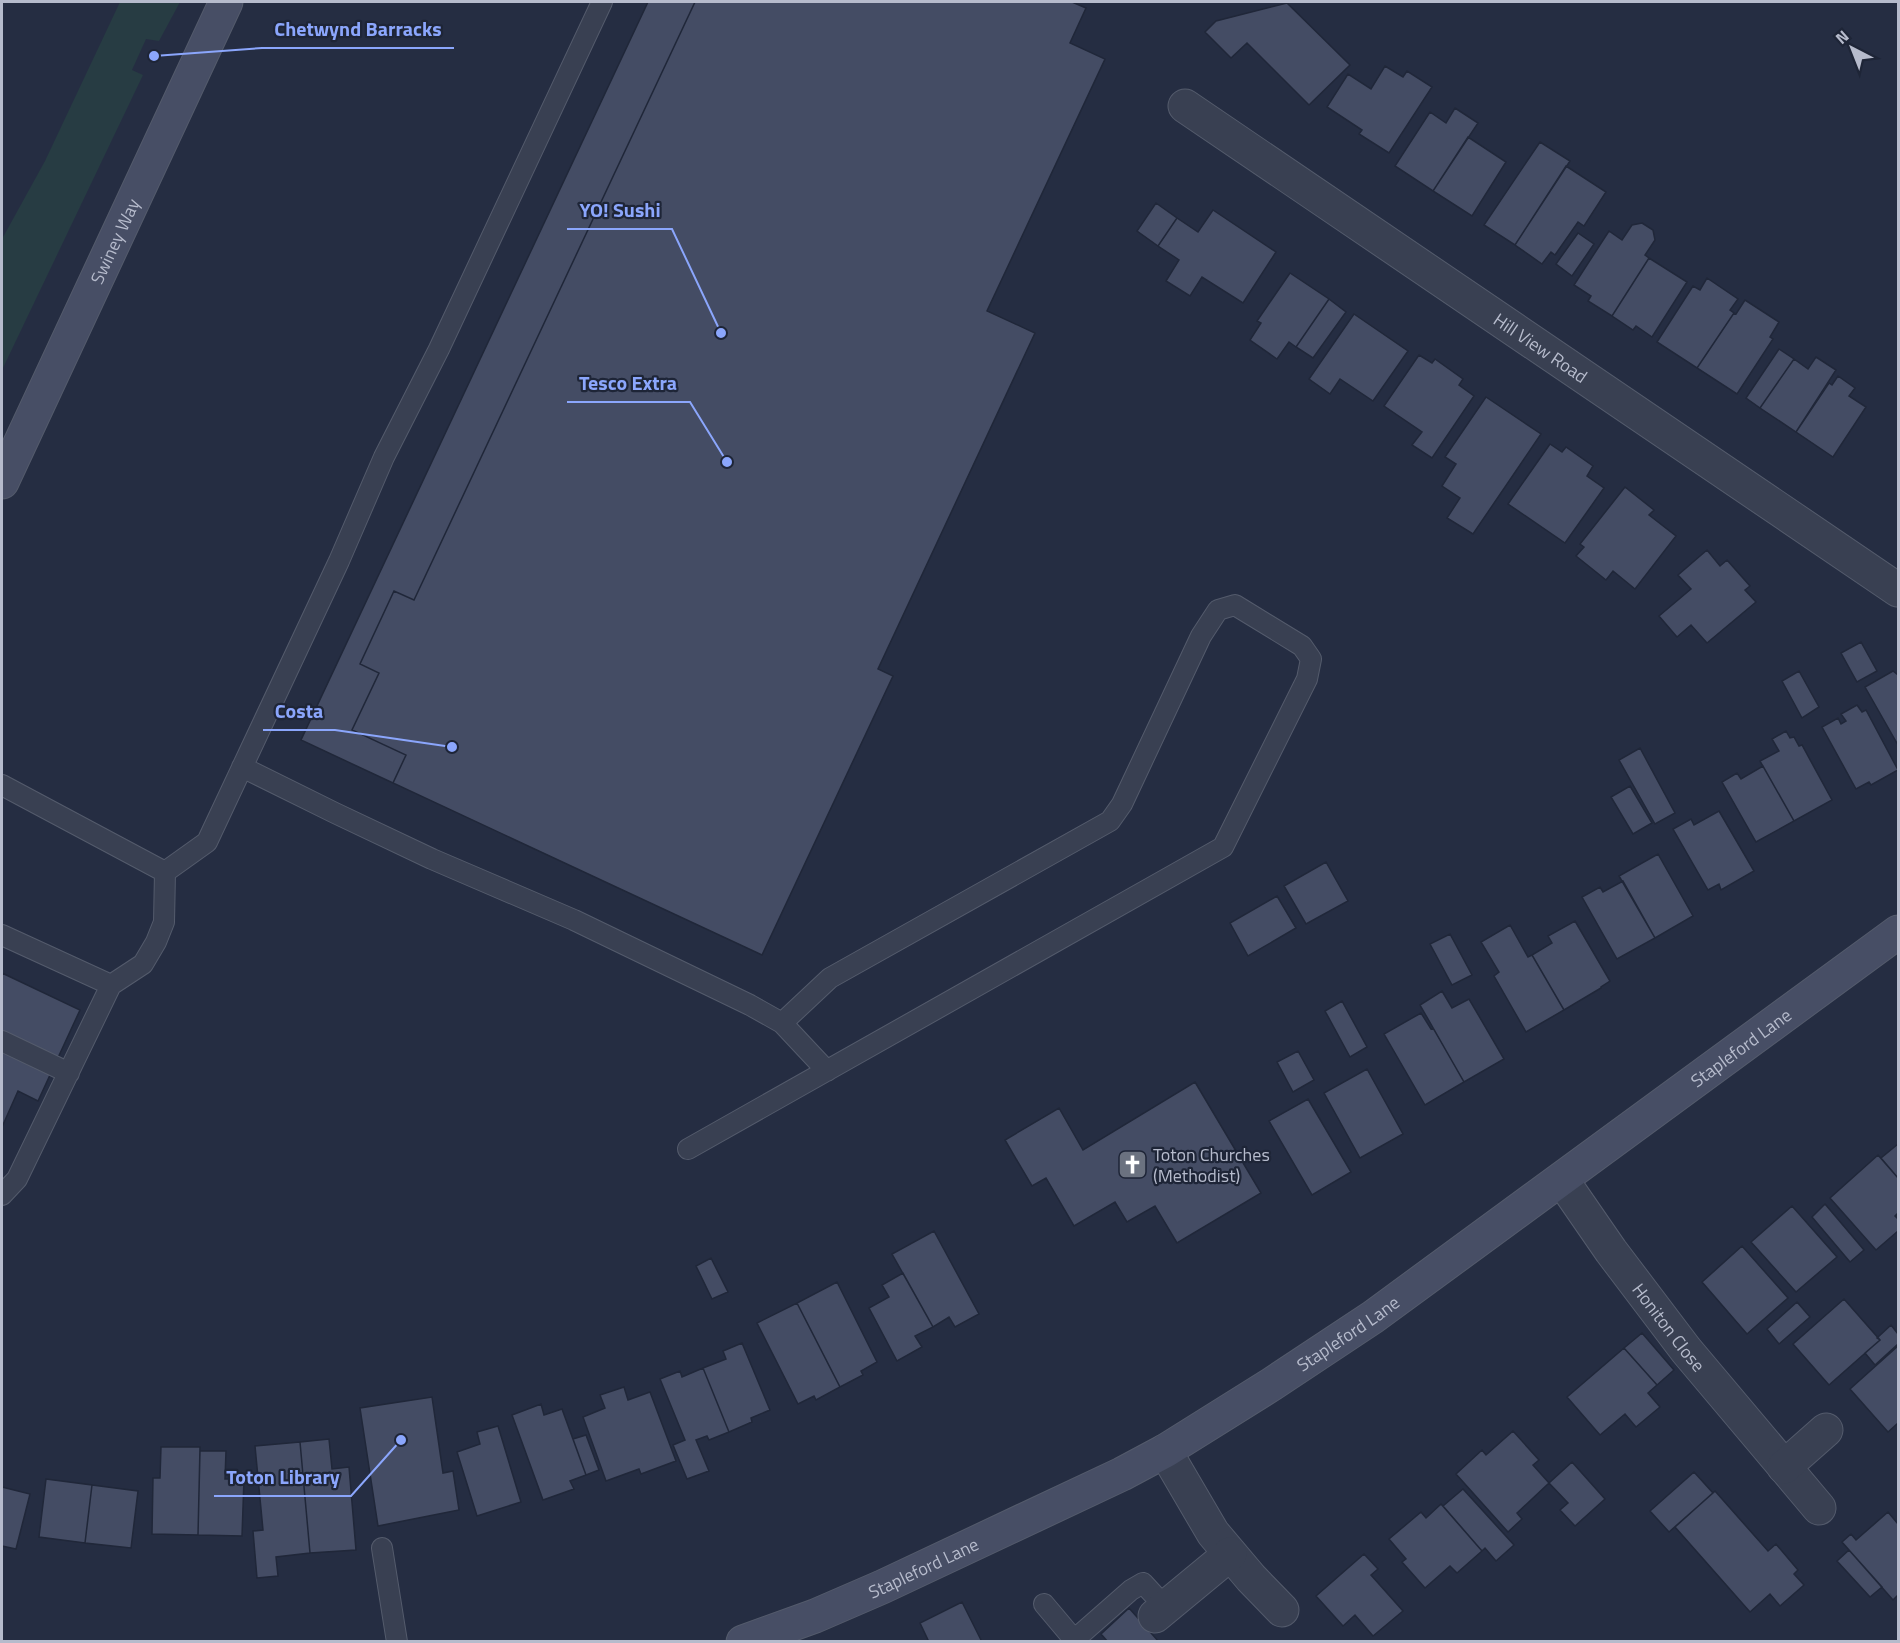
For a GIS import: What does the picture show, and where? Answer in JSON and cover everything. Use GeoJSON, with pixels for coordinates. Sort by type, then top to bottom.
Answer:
{"type":"FeatureCollection","features":[{"type":"Feature","properties":{"kind":"main road","name":"Swiney Way"},"geometry":{"type":"LineString","coordinates":[[2,482],[226,2]]}},
{"type":"Feature","properties":{"kind":"main road","name":"Stapleford Lane"},"geometry":{"type":"LineString","coordinates":[[743,1641],[815,1616],[882,1587],[1122,1474],[1165,1451],[1265,1389],[1373,1317],[1899,932]]}},
{"type":"Feature","properties":{"kind":"street","name":"Hill View Road"},"geometry":{"type":"LineString","coordinates":[[1185,106],[1899,590]]}},
{"type":"Feature","properties":{"kind":"street","name":"Honiton Close"},"geometry":{"type":"LineString","coordinates":[[1562,1180],[1611,1251],[1686,1350],[1819,1508]]}},
{"type":"Feature","properties":{"kind":"street"},"geometry":{"type":"LineString","coordinates":[[1784,1467],[1826,1430]]}},
{"type":"Feature","properties":{"kind":"street"},"geometry":{"type":"LineString","coordinates":[[1165,1451],[1213,1533],[1282,1610]]}},
{"type":"Feature","properties":{"kind":"street"},"geometry":{"type":"LineString","coordinates":[[1161,1612],[1230,1554]]}},
{"type":"Feature","properties":{"kind":"lane"},"geometry":{"type":"LineString","coordinates":[[165,872],[207,842],[339,561],[384,457],[439,349],[602,2]]}},
{"type":"Feature","properties":{"kind":"lane"},"geometry":{"type":"LineString","coordinates":[[688,1149],[1223,847],[1307,679],[1311,659],[1302,646],[1235,605],[1218,610],[1201,636],[1122,804],[1110,821],[830,978],[782,1023]]}},
{"type":"Feature","properties":{"kind":"lane"},"geometry":{"type":"LineString","coordinates":[[242,767],[421,854],[574,920],[750,1005],[782,1023],[827,1071]]}},
{"type":"Feature","properties":{"kind":"lane"},"geometry":{"type":"LineString","coordinates":[[2,785],[165,872]]}},
{"type":"Feature","properties":{"kind":"lane"},"geometry":{"type":"LineString","coordinates":[[2,1195],[17,1179],[111,984],[143,964],[156,942],[164,922],[165,872]]}},
{"type":"Feature","properties":{"kind":"lane"},"geometry":{"type":"LineString","coordinates":[[2,935],[111,984]]}},
{"type":"Feature","properties":{"kind":"lane"},"geometry":{"type":"LineString","coordinates":[[2,1041],[69,1073]]}},
{"type":"Feature","properties":{"kind":"lane"},"geometry":{"type":"LineString","coordinates":[[382,1548],[397,1641]]}},
{"type":"Feature","properties":{"kind":"lane"},"geometry":{"type":"LineString","coordinates":[[1044,1604],[1075,1641],[1131,1590],[1143,1583],[1161,1612]]}},
{"type":"Feature","properties":{"kind":"shaded area"},"geometry":{"type":"Polygon","coordinates":[[[120,2],[180,2],[159,41],[146,39],[132,70],[143,75],[2,370],[2,239],[45,161],[120,2]]]}},
{"type":"Feature","properties":{"kind":"building"},"geometry":{"type":"Polygon","coordinates":[[[648,2],[695,2],[414,600],[394,591],[360,664],[379,673],[352,730],[406,755],[393,783],[301,740],[648,2]]]}},
{"type":"Feature","properties":{"kind":"building"},"geometry":{"type":"Polygon","coordinates":[[[695,2],[1072,2],[1086,8],[1070,43],[1105,59],[987,311],[1035,333],[878,669],[893,676],[762,955],[393,783],[406,755],[352,730],[379,673],[360,664],[394,591],[414,600],[695,2]]]}},
{"type":"Feature","properties":{"kind":"building"},"geometry":{"type":"Polygon","coordinates":[[[1287,3],[1350,65],[1309,105],[1247,43],[1231,58],[1205,32],[1216,21],[1287,3]]]}},
{"type":"Feature","properties":{"kind":"building"},"geometry":{"type":"Polygon","coordinates":[[[1385,66],[1403,77],[1407,71],[1432,87],[1389,153],[1359,134],[1362,130],[1327,107],[1348,74],[1371,89],[1385,66]]]}},
{"type":"Feature","properties":{"kind":"building"},"geometry":{"type":"Polygon","coordinates":[[[1455,108],[1478,123],[1433,191],[1395,166],[1430,112],[1446,123],[1455,108]]]}},
{"type":"Feature","properties":{"kind":"building"},"geometry":{"type":"Polygon","coordinates":[[[1468,137],[1506,162],[1472,216],[1433,191],[1468,137]]]}},
{"type":"Feature","properties":{"kind":"building"},"geometry":{"type":"Polygon","coordinates":[[[1540,142],[1570,161],[1515,245],[1484,225],[1540,142]]]}},
{"type":"Feature","properties":{"kind":"building"},"geometry":{"type":"Polygon","coordinates":[[[1566,166],[1606,192],[1584,226],[1578,222],[1555,255],[1551,252],[1542,264],[1515,245],[1566,166]]]}},
{"type":"Feature","properties":{"kind":"building"},"geometry":{"type":"Polygon","coordinates":[[[1156,203],[1177,218],[1158,246],[1137,231],[1156,203]]]}},
{"type":"Feature","properties":{"kind":"building"},"geometry":{"type":"Polygon","coordinates":[[[1213,210],[1276,252],[1243,303],[1202,277],[1190,296],[1166,281],[1179,260],[1158,246],[1177,218],[1198,232],[1213,210]]]}},
{"type":"Feature","properties":{"kind":"building"},"geometry":{"type":"Polygon","coordinates":[[[1642,223],[1653,230],[1655,240],[1645,255],[1649,258],[1612,316],[1588,301],[1591,296],[1574,285],[1609,231],[1622,240],[1632,225],[1642,223]]]}},
{"type":"Feature","properties":{"kind":"building"},"geometry":{"type":"Polygon","coordinates":[[[1578,233],[1594,244],[1572,276],[1556,264],[1578,233]]]}},
{"type":"Feature","properties":{"kind":"building"},"geometry":{"type":"Polygon","coordinates":[[[1649,258],[1687,282],[1652,337],[1636,326],[1633,330],[1612,316],[1649,258]]]}},
{"type":"Feature","properties":{"kind":"building"},"geometry":{"type":"Polygon","coordinates":[[[1290,273],[1329,299],[1296,347],[1289,342],[1277,359],[1250,340],[1261,323],[1257,321],[1290,273]]]}},
{"type":"Feature","properties":{"kind":"building"},"geometry":{"type":"Polygon","coordinates":[[[1707,278],[1738,299],[1730,310],[1734,313],[1697,368],[1657,342],[1693,286],[1700,290],[1707,278]]]}},
{"type":"Feature","properties":{"kind":"building"},"geometry":{"type":"Polygon","coordinates":[[[1329,299],[1346,312],[1313,358],[1296,347],[1329,299]]]}},
{"type":"Feature","properties":{"kind":"building"},"geometry":{"type":"Polygon","coordinates":[[[1745,300],[1779,322],[1770,337],[1773,339],[1737,394],[1697,368],[1745,300]]]}},
{"type":"Feature","properties":{"kind":"building"},"geometry":{"type":"Polygon","coordinates":[[[1354,314],[1408,351],[1373,401],[1340,379],[1330,394],[1309,379],[1354,314]]]}},
{"type":"Feature","properties":{"kind":"building"},"geometry":{"type":"Polygon","coordinates":[[[1779,349],[1794,359],[1760,408],[1746,398],[1779,349]]]}},
{"type":"Feature","properties":{"kind":"building"},"geometry":{"type":"Polygon","coordinates":[[[1419,355],[1432,363],[1435,359],[1463,379],[1459,385],[1474,396],[1432,458],[1412,445],[1422,432],[1384,406],[1419,355]]]}},
{"type":"Feature","properties":{"kind":"building"},"geometry":{"type":"Polygon","coordinates":[[[1816,357],[1836,370],[1796,432],[1760,408],[1794,359],[1808,369],[1816,357]]]}},
{"type":"Feature","properties":{"kind":"building"},"geometry":{"type":"Polygon","coordinates":[[[1838,376],[1855,388],[1849,396],[1866,407],[1833,457],[1796,432],[1829,383],[1832,385],[1838,376]]]}},
{"type":"Feature","properties":{"kind":"building"},"geometry":{"type":"Polygon","coordinates":[[[1486,397],[1541,434],[1473,534],[1447,518],[1460,498],[1442,486],[1456,464],[1445,457],[1486,397]]]}},
{"type":"Feature","properties":{"kind":"building"},"geometry":{"type":"Polygon","coordinates":[[[1550,444],[1562,452],[1566,447],[1593,466],[1587,476],[1604,488],[1565,543],[1508,504],[1550,444]]]}},
{"type":"Feature","properties":{"kind":"building"},"geometry":{"type":"Polygon","coordinates":[[[1625,487],[1654,510],[1649,515],[1676,536],[1635,589],[1613,571],[1606,580],[1576,556],[1584,547],[1580,544],[1625,487]]]}},
{"type":"Feature","properties":{"kind":"building"},"geometry":{"type":"Polygon","coordinates":[[[1707,550],[1720,566],[1727,560],[1750,586],[1745,590],[1756,602],[1707,643],[1691,625],[1677,637],[1659,616],[1691,589],[1678,575],[1707,550]]]}},
{"type":"Feature","properties":{"kind":"building"},"geometry":{"type":"Polygon","coordinates":[[[1861,642],[1877,671],[1857,682],[1841,653],[1861,642]]]}},
{"type":"Feature","properties":{"kind":"building"},"geometry":{"type":"Polygon","coordinates":[[[1799,671],[1819,707],[1802,718],[1782,681],[1799,671]]]}},
{"type":"Feature","properties":{"kind":"building"},"geometry":{"type":"Polygon","coordinates":[[[1893,671],[1898,675],[1898,745],[1865,687],[1893,671]]]}},
{"type":"Feature","properties":{"kind":"building"},"geometry":{"type":"Polygon","coordinates":[[[1857,705],[1862,712],[1866,710],[1898,770],[1871,785],[1869,782],[1856,789],[1822,727],[1838,718],[1841,724],[1846,721],[1841,714],[1857,705]]]}},
{"type":"Feature","properties":{"kind":"building"},"geometry":{"type":"Polygon","coordinates":[[[1786,731],[1790,738],[1794,737],[1799,746],[1802,745],[1832,800],[1794,821],[1760,761],[1779,751],[1772,739],[1786,731]]]}},
{"type":"Feature","properties":{"kind":"building"},"geometry":{"type":"Polygon","coordinates":[[[1640,748],[1675,813],[1655,824],[1619,760],[1640,748]]]}},
{"type":"Feature","properties":{"kind":"building"},"geometry":{"type":"Polygon","coordinates":[[[1763,766],[1794,821],[1756,842],[1722,782],[1737,773],[1741,779],[1763,766]]]}},
{"type":"Feature","properties":{"kind":"building"},"geometry":{"type":"Polygon","coordinates":[[[1630,786],[1652,823],[1633,834],[1611,797],[1630,786]]]}},
{"type":"Feature","properties":{"kind":"building"},"geometry":{"type":"Polygon","coordinates":[[[1719,811],[1754,871],[1721,890],[1719,884],[1708,890],[1673,829],[1691,819],[1694,825],[1719,811]]]}},
{"type":"Feature","properties":{"kind":"building"},"geometry":{"type":"Polygon","coordinates":[[[1658,854],[1693,916],[1655,938],[1619,876],[1658,854]]]}},
{"type":"Feature","properties":{"kind":"building"},"geometry":{"type":"Polygon","coordinates":[[[1326,862],[1348,901],[1306,924],[1284,886],[1326,862]]]}},
{"type":"Feature","properties":{"kind":"building"},"geometry":{"type":"Polygon","coordinates":[[[1623,881],[1655,938],[1617,959],[1582,897],[1600,887],[1603,892],[1623,881]]]}},
{"type":"Feature","properties":{"kind":"building"},"geometry":{"type":"Polygon","coordinates":[[[1277,896],[1296,928],[1248,956],[1230,923],[1277,896]]]}},
{"type":"Feature","properties":{"kind":"building"},"geometry":{"type":"Polygon","coordinates":[[[1575,921],[1610,981],[1564,1010],[1532,955],[1552,943],[1548,936],[1575,921]]]}},
{"type":"Feature","properties":{"kind":"building"},"geometry":{"type":"Polygon","coordinates":[[[1510,925],[1528,957],[1532,955],[1564,1010],[1526,1032],[1494,976],[1499,972],[1481,942],[1510,925]]]}},
{"type":"Feature","properties":{"kind":"building"},"geometry":{"type":"Polygon","coordinates":[[[1450,934],[1472,975],[1452,985],[1430,944],[1450,934]]]}},
{"type":"Feature","properties":{"kind":"building"},"geometry":{"type":"Polygon","coordinates":[[[2,973],[80,1010],[38,1101],[18,1091],[2,1127],[2,973]]]}},
{"type":"Feature","properties":{"kind":"building"},"geometry":{"type":"Polygon","coordinates":[[[1442,991],[1452,1008],[1469,999],[1504,1059],[1464,1082],[1420,1005],[1442,991]]]}},
{"type":"Feature","properties":{"kind":"building"},"geometry":{"type":"Polygon","coordinates":[[[1342,1001],[1367,1047],[1350,1057],[1325,1011],[1342,1001]]]}},
{"type":"Feature","properties":{"kind":"building"},"geometry":{"type":"Polygon","coordinates":[[[1421,1013],[1431,1029],[1433,1028],[1464,1082],[1425,1105],[1384,1034],[1421,1013]]]}},
{"type":"Feature","properties":{"kind":"building"},"geometry":{"type":"Polygon","coordinates":[[[1298,1051],[1314,1080],[1293,1092],[1277,1062],[1298,1051]]]}},
{"type":"Feature","properties":{"kind":"building"},"geometry":{"type":"Polygon","coordinates":[[[1367,1069],[1403,1134],[1360,1158],[1324,1093],[1367,1069]]]}},
{"type":"Feature","properties":{"kind":"building","name":"Toton Churches (Methodist)"},"geometry":{"type":"Polygon","coordinates":[[[1195,1082],[1261,1193],[1177,1243],[1155,1206],[1127,1222],[1115,1202],[1074,1226],[1046,1178],[1032,1186],[1005,1140],[1059,1108],[1083,1150],[1195,1082]]]}},
{"type":"Feature","properties":{"kind":"building"},"geometry":{"type":"Polygon","coordinates":[[[1308,1099],[1351,1172],[1312,1195],[1269,1121],[1308,1099]]]}},
{"type":"Feature","properties":{"kind":"building"},"geometry":{"type":"Polygon","coordinates":[[[1898,1144],[1898,1178],[1881,1158],[1898,1144]]]}},
{"type":"Feature","properties":{"kind":"building"},"geometry":{"type":"Polygon","coordinates":[[[1878,1155],[1898,1178],[1898,1213],[1895,1216],[1898,1219],[1898,1231],[1876,1250],[1830,1198],[1878,1155]]]}},
{"type":"Feature","properties":{"kind":"building"},"geometry":{"type":"Polygon","coordinates":[[[1825,1204],[1864,1250],[1850,1262],[1812,1217],[1825,1204]]]}},
{"type":"Feature","properties":{"kind":"building"},"geometry":{"type":"Polygon","coordinates":[[[1792,1206],[1837,1257],[1796,1292],[1751,1242],[1792,1206]]]}},
{"type":"Feature","properties":{"kind":"building"},"geometry":{"type":"Polygon","coordinates":[[[934,1231],[979,1314],[955,1327],[949,1317],[933,1327],[892,1254],[934,1231]]]}},
{"type":"Feature","properties":{"kind":"building"},"geometry":{"type":"Polygon","coordinates":[[[1742,1246],[1788,1298],[1747,1334],[1702,1282],[1742,1246]]]}},
{"type":"Feature","properties":{"kind":"building"},"geometry":{"type":"Polygon","coordinates":[[[711,1258],[728,1292],[712,1299],[696,1266],[711,1258]]]}},
{"type":"Feature","properties":{"kind":"building"},"geometry":{"type":"Polygon","coordinates":[[[903,1273],[933,1327],[915,1336],[922,1347],[897,1361],[869,1308],[889,1297],[882,1285],[903,1273]]]}},
{"type":"Feature","properties":{"kind":"building"},"geometry":{"type":"Polygon","coordinates":[[[837,1282],[877,1362],[861,1371],[863,1375],[840,1387],[797,1303],[837,1282]]]}},
{"type":"Feature","properties":{"kind":"building"},"geometry":{"type":"Polygon","coordinates":[[[1844,1299],[1880,1340],[1829,1385],[1793,1344],[1844,1299]]]}},
{"type":"Feature","properties":{"kind":"building"},"geometry":{"type":"Polygon","coordinates":[[[1797,1302],[1810,1317],[1779,1344],[1767,1329],[1797,1302]]]}},
{"type":"Feature","properties":{"kind":"building"},"geometry":{"type":"Polygon","coordinates":[[[797,1303],[840,1387],[816,1400],[814,1396],[798,1404],[757,1323],[797,1303]]]}},
{"type":"Feature","properties":{"kind":"building"},"geometry":{"type":"Polygon","coordinates":[[[1891,1325],[1898,1334],[1898,1344],[1875,1365],[1865,1353],[1880,1340],[1877,1338],[1891,1325]]]}},
{"type":"Feature","properties":{"kind":"building"},"geometry":{"type":"Polygon","coordinates":[[[1642,1333],[1674,1370],[1657,1385],[1624,1348],[1642,1333]]]}},
{"type":"Feature","properties":{"kind":"building"},"geometry":{"type":"Polygon","coordinates":[[[742,1343],[770,1410],[751,1418],[752,1422],[729,1432],[703,1368],[726,1359],[723,1351],[742,1343]]]}},
{"type":"Feature","properties":{"kind":"building"},"geometry":{"type":"Polygon","coordinates":[[[1898,1346],[1898,1423],[1888,1432],[1850,1389],[1898,1346]]]}},
{"type":"Feature","properties":{"kind":"building"},"geometry":{"type":"Polygon","coordinates":[[[1624,1348],[1657,1385],[1648,1393],[1660,1407],[1636,1427],[1625,1414],[1600,1435],[1567,1397],[1624,1348]]]}},
{"type":"Feature","properties":{"kind":"building"},"geometry":{"type":"Polygon","coordinates":[[[703,1368],[729,1432],[709,1440],[707,1436],[696,1440],[709,1471],[687,1479],[673,1445],[685,1440],[660,1379],[680,1371],[682,1377],[703,1368]]]}},
{"type":"Feature","properties":{"kind":"building"},"geometry":{"type":"Polygon","coordinates":[[[624,1387],[628,1400],[650,1392],[676,1461],[641,1474],[639,1469],[606,1481],[583,1417],[605,1408],[600,1395],[624,1387]]]}},
{"type":"Feature","properties":{"kind":"building"},"geometry":{"type":"Polygon","coordinates":[[[432,1397],[443,1473],[453,1471],[459,1510],[378,1526],[360,1408],[432,1397]]]}},
{"type":"Feature","properties":{"kind":"building"},"geometry":{"type":"Polygon","coordinates":[[[541,1404],[544,1415],[562,1409],[586,1475],[570,1481],[574,1489],[543,1500],[512,1415],[541,1404]]]}},
{"type":"Feature","properties":{"kind":"building"},"geometry":{"type":"Polygon","coordinates":[[[498,1426],[521,1502],[477,1516],[457,1452],[480,1444],[477,1432],[498,1426]]]}},
{"type":"Feature","properties":{"kind":"building"},"geometry":{"type":"Polygon","coordinates":[[[1513,1431],[1539,1460],[1533,1465],[1549,1483],[1517,1513],[1522,1519],[1508,1532],[1456,1474],[1482,1450],[1486,1455],[1513,1431]]]}},
{"type":"Feature","properties":{"kind":"building"},"geometry":{"type":"Polygon","coordinates":[[[586,1435],[599,1470],[586,1475],[573,1439],[586,1435]]]}},
{"type":"Feature","properties":{"kind":"building"},"geometry":{"type":"Polygon","coordinates":[[[329,1439],[332,1469],[349,1467],[356,1550],[310,1553],[300,1442],[329,1439]]]}},
{"type":"Feature","properties":{"kind":"building"},"geometry":{"type":"Polygon","coordinates":[[[300,1442],[310,1553],[276,1557],[278,1576],[257,1578],[253,1531],[263,1530],[255,1446],[300,1442]]]}},
{"type":"Feature","properties":{"kind":"building"},"geometry":{"type":"Polygon","coordinates":[[[161,1447],[200,1447],[198,1535],[152,1534],[153,1478],[160,1478],[161,1447]]]}},
{"type":"Feature","properties":{"kind":"building"},"geometry":{"type":"Polygon","coordinates":[[[200,1451],[226,1451],[225,1479],[244,1479],[242,1536],[198,1535],[200,1451]]]}},
{"type":"Feature","properties":{"kind":"building"},"geometry":{"type":"Polygon","coordinates":[[[1572,1462],[1605,1499],[1575,1526],[1560,1510],[1568,1503],[1549,1483],[1572,1462]]]}},
{"type":"Feature","properties":{"kind":"building"},"geometry":{"type":"Polygon","coordinates":[[[1694,1472],[1713,1493],[1669,1532],[1650,1511],[1694,1472]]]}},
{"type":"Feature","properties":{"kind":"building"},"geometry":{"type":"Polygon","coordinates":[[[46,1479],[92,1485],[85,1543],[39,1537],[46,1479]]]}},
{"type":"Feature","properties":{"kind":"building"},"geometry":{"type":"Polygon","coordinates":[[[92,1485],[138,1491],[131,1548],[85,1543],[92,1485]]]}},
{"type":"Feature","properties":{"kind":"building"},"geometry":{"type":"Polygon","coordinates":[[[2,1487],[30,1494],[16,1549],[2,1546],[2,1487]]]}},
{"type":"Feature","properties":{"kind":"building"},"geometry":{"type":"Polygon","coordinates":[[[1463,1489],[1514,1545],[1496,1561],[1485,1548],[1482,1551],[1443,1506],[1463,1489]]]}},
{"type":"Feature","properties":{"kind":"building"},"geometry":{"type":"Polygon","coordinates":[[[1715,1491],[1768,1551],[1776,1544],[1798,1570],[1794,1574],[1804,1585],[1780,1606],[1770,1594],[1750,1612],[1675,1527],[1715,1491]]]}},
{"type":"Feature","properties":{"kind":"building"},"geometry":{"type":"Polygon","coordinates":[[[1441,1504],[1482,1551],[1457,1573],[1450,1566],[1425,1588],[1402,1562],[1406,1559],[1389,1539],[1421,1512],[1426,1518],[1441,1504]]]}},
{"type":"Feature","properties":{"kind":"building"},"geometry":{"type":"Polygon","coordinates":[[[1888,1512],[1898,1524],[1898,1595],[1893,1600],[1842,1542],[1851,1534],[1856,1540],[1888,1512]]]}},
{"type":"Feature","properties":{"kind":"building"},"geometry":{"type":"Polygon","coordinates":[[[1849,1550],[1882,1587],[1870,1597],[1837,1561],[1849,1550]]]}},
{"type":"Feature","properties":{"kind":"building"},"geometry":{"type":"Polygon","coordinates":[[[1364,1554],[1378,1569],[1371,1575],[1403,1611],[1373,1636],[1355,1615],[1343,1626],[1316,1596],[1364,1554]]]}},
{"type":"Feature","properties":{"kind":"building"},"geometry":{"type":"Polygon","coordinates":[[[962,1602],[982,1642],[929,1642],[920,1623],[962,1602]]]}},
{"type":"Feature","properties":{"kind":"building"},"geometry":{"type":"Polygon","coordinates":[[[1129,1608],[1159,1642],[1108,1642],[1101,1634],[1129,1608]]]}},
{"type":"Feature","properties":{"kind":"place","name":"Chetwynd Barracks"},"geometry":{"type":"Point","coordinates":[154,56]}},
{"type":"Feature","properties":{"kind":"place","name":"YO! Sushi"},"geometry":{"type":"Point","coordinates":[721,333]}},
{"type":"Feature","properties":{"kind":"place","name":"Tesco Extra"},"geometry":{"type":"Point","coordinates":[727,462]}},
{"type":"Feature","properties":{"kind":"place","name":"Costa"},"geometry":{"type":"Point","coordinates":[452,747]}},
{"type":"Feature","properties":{"kind":"place","name":"Toton Churches (Methodist)"},"geometry":{"type":"Point","coordinates":[1132,1164]}},
{"type":"Feature","properties":{"kind":"place","name":"Toton Library"},"geometry":{"type":"Point","coordinates":[401,1440]}}]}
